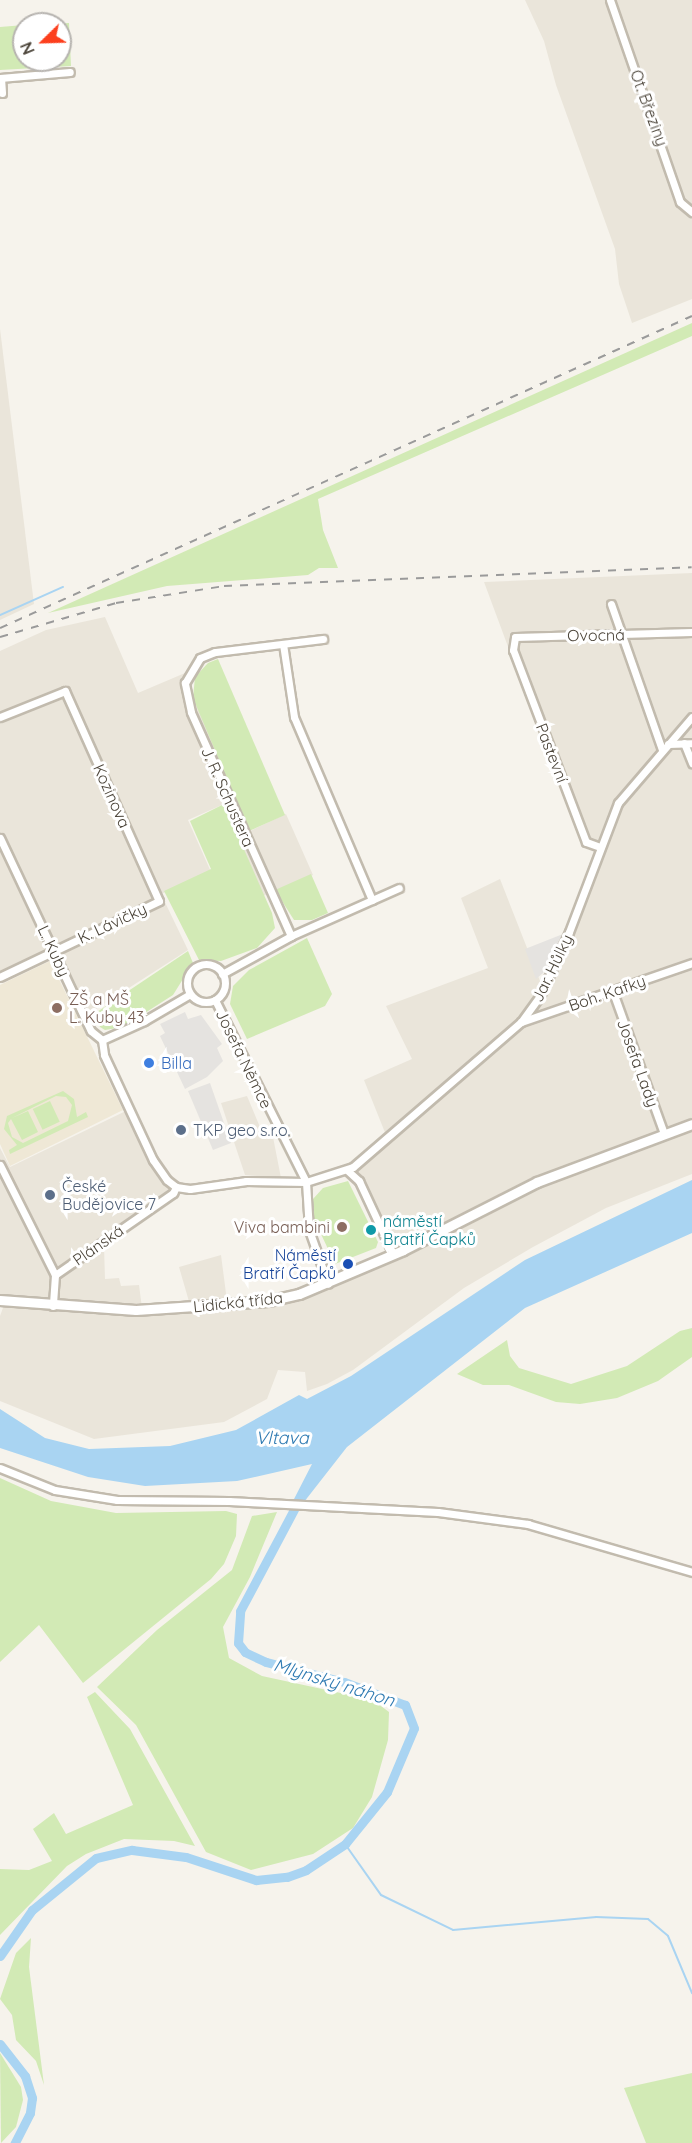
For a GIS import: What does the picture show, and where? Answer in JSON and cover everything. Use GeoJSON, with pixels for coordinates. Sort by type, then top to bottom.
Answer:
{"type":"FeatureCollection","features":[{"type":"Feature","properties":{"kind":"street","name":"Ot. Březiny"},"geometry":{"type":"LineString","coordinates":[[610,0],[680,202],[692,212]]}},
{"type":"Feature","properties":{"kind":"street"},"geometry":{"type":"LineString","coordinates":[[2,93],[0,78],[70,72]]}},
{"type":"Feature","properties":{"kind":"street"},"geometry":{"type":"LineString","coordinates":[[612,604],[662,750]]}},
{"type":"Feature","properties":{"kind":"street","name":"Ovocná"},"geometry":{"type":"LineString","coordinates":[[513,650],[515,637],[692,632]]}},
{"type":"Feature","properties":{"kind":"street"},"geometry":{"type":"LineString","coordinates":[[323,639],[283,644],[294,717],[372,900]]}},
{"type":"Feature","properties":{"kind":"street","name":"J. R. Schustera"},"geometry":{"type":"LineString","coordinates":[[283,644],[215,652],[200,658],[185,683],[185,697],[291,936]]}},
{"type":"Feature","properties":{"kind":"street","name":"Pastevní"},"geometry":{"type":"LineString","coordinates":[[513,650],[586,842],[600,847]]}},
{"type":"Feature","properties":{"kind":"street","name":"Kozinova"},"geometry":{"type":"LineString","coordinates":[[0,717],[65,691],[159,901]]}},
{"type":"Feature","properties":{"kind":"street","name":"Jar. Hůlky"},"geometry":{"type":"LineString","coordinates":[[348,1171],[521,1022],[540,996],[569,932],[618,803],[692,717]]}},
{"type":"Feature","properties":{"kind":"street"},"geometry":{"type":"LineString","coordinates":[[668,744],[688,743],[692,763]]}},
{"type":"Feature","properties":{"kind":"street","name":"L. Kuby"},"geometry":{"type":"LineString","coordinates":[[0,838],[92,1031],[102,1040],[104,1055],[153,1160],[176,1187]]}},
{"type":"Feature","properties":{"kind":"street"},"geometry":{"type":"LineString","coordinates":[[222,974],[291,936],[399,888]]}},
{"type":"Feature","properties":{"kind":"street","name":"K. Lávičky"},"geometry":{"type":"LineString","coordinates":[[0,977],[159,901]]}},
{"type":"Feature","properties":{"kind":"street","name":"Boh. Kafky"},"geometry":{"type":"LineString","coordinates":[[521,1022],[692,963]]}},
{"type":"Feature","properties":{"kind":"street"},"geometry":{"type":"LineString","coordinates":[[212,965],[222,974],[224,988],[215,1000],[201,1002],[190,993],[188,978],[198,966],[212,965]]}},
{"type":"Feature","properties":{"kind":"street","name":"Josefa Lady"},"geometry":{"type":"LineString","coordinates":[[613,992],[664,1134]]}},
{"type":"Feature","properties":{"kind":"street"},"geometry":{"type":"LineString","coordinates":[[102,1040],[144,1021],[190,993]]}},
{"type":"Feature","properties":{"kind":"street","name":"Josefa Němce"},"geometry":{"type":"LineString","coordinates":[[215,1000],[306,1182]]}},
{"type":"Feature","properties":{"kind":"street","name":"Lidická třída"},"geometry":{"type":"LineString","coordinates":[[0,1300],[54,1306],[136,1310],[241,1304],[276,1299],[328,1284],[537,1182],[692,1124]]}},
{"type":"Feature","properties":{"kind":"street"},"geometry":{"type":"LineString","coordinates":[[0,1165],[55,1275]]}},
{"type":"Feature","properties":{"kind":"street"},"geometry":{"type":"LineString","coordinates":[[176,1187],[190,1189],[246,1181],[306,1182],[348,1171],[359,1181],[393,1254]]}},
{"type":"Feature","properties":{"kind":"street"},"geometry":{"type":"LineString","coordinates":[[306,1182],[309,1230],[328,1284]]}},
{"type":"Feature","properties":{"kind":"street","name":"Plánská"},"geometry":{"type":"LineString","coordinates":[[54,1306],[55,1275],[173,1193],[176,1187]]}},
{"type":"Feature","properties":{"kind":"street"},"geometry":{"type":"LineString","coordinates":[[0,1468],[55,1490],[117,1500],[438,1512],[528,1524],[692,1572]]}},
{"type":"Feature","properties":{"kind":"shaded area"},"geometry":{"type":"Polygon","coordinates":[[[525,0],[692,0],[692,299],[632,323],[619,284],[615,249],[556,85],[544,41],[525,0]]]}},
{"type":"Feature","properties":{"kind":"shaded area"},"geometry":{"type":"Polygon","coordinates":[[[0,329],[34,604],[0,620],[0,329]]]}},
{"type":"Feature","properties":{"kind":"shaded area"},"geometry":{"type":"Polygon","coordinates":[[[692,573],[692,1174],[606,1208],[533,1247],[464,1288],[353,1370],[327,1384],[307,1391],[305,1372],[278,1370],[267,1399],[224,1422],[94,1439],[0,1401],[0,1316],[4,1305],[0,1305],[0,1148],[10,1167],[132,1108],[161,1167],[178,1183],[177,1196],[104,1247],[105,1279],[119,1278],[121,1286],[139,1285],[142,1308],[190,1305],[179,1267],[221,1255],[227,1301],[268,1299],[323,1282],[396,1249],[355,1169],[386,1135],[364,1080],[412,1059],[386,1006],[488,968],[461,898],[500,879],[540,981],[569,922],[594,851],[581,843],[484,582],[692,573]]]}},
{"type":"Feature","properties":{"kind":"shaded area"},"geometry":{"type":"Polygon","coordinates":[[[105,617],[138,693],[185,673],[250,831],[286,814],[313,875],[263,896],[224,804],[188,820],[211,872],[161,894],[188,950],[82,1018],[54,956],[0,981],[0,651],[46,630],[105,617]]]}},
{"type":"Feature","properties":{"kind":"shaded area"},"geometry":{"type":"Polygon","coordinates":[[[563,934],[543,973],[536,979],[525,949],[563,934]]]}},
{"type":"Feature","properties":{"kind":"shaded area"},"geometry":{"type":"Polygon","coordinates":[[[50,961],[123,1110],[10,1166],[0,1144],[0,985],[50,961]]]}},
{"type":"Feature","properties":{"kind":"shaded area"},"geometry":{"type":"Polygon","coordinates":[[[185,1012],[188,1019],[201,1015],[222,1044],[217,1048],[223,1061],[207,1077],[185,1089],[160,1036],[165,1033],[160,1024],[185,1012]]]}},
{"type":"Feature","properties":{"kind":"shaded area"},"geometry":{"type":"Polygon","coordinates":[[[210,1083],[231,1143],[213,1150],[188,1091],[210,1083]]]}},
{"type":"Feature","properties":{"kind":"shaded area"},"geometry":{"type":"Polygon","coordinates":[[[247,1096],[265,1139],[273,1137],[281,1178],[245,1175],[221,1103],[247,1096]]]}},
{"type":"Feature","properties":{"kind":"green space"},"geometry":{"type":"Polygon","coordinates":[[[12,26],[12,69],[0,70],[0,27],[12,26]]]}},
{"type":"Feature","properties":{"kind":"green space"},"geometry":{"type":"Polygon","coordinates":[[[692,323],[692,336],[318,499],[323,530],[338,568],[319,568],[308,575],[167,586],[48,613],[692,323]]]}},
{"type":"Feature","properties":{"kind":"green space"},"geometry":{"type":"Polygon","coordinates":[[[218,659],[285,815],[249,831],[193,698],[195,677],[208,663],[218,659]]]}},
{"type":"Feature","properties":{"kind":"green space"},"geometry":{"type":"Polygon","coordinates":[[[224,804],[272,913],[275,928],[257,948],[221,961],[199,960],[164,891],[211,869],[190,821],[224,804]]]}},
{"type":"Feature","properties":{"kind":"green space"},"geometry":{"type":"Polygon","coordinates":[[[311,874],[328,913],[312,920],[294,920],[275,890],[311,874]]]}},
{"type":"Feature","properties":{"kind":"green space"},"geometry":{"type":"Polygon","coordinates":[[[307,938],[332,994],[325,1006],[247,1039],[230,1004],[233,986],[249,970],[307,938]]]}},
{"type":"Feature","properties":{"kind":"green space"},"geometry":{"type":"Polygon","coordinates":[[[188,951],[193,963],[173,995],[123,1027],[105,1030],[100,1027],[94,1014],[188,951]]]}},
{"type":"Feature","properties":{"kind":"green space"},"geometry":{"type":"Polygon","coordinates":[[[63,1091],[74,1099],[77,1117],[86,1112],[88,1117],[10,1154],[9,1150],[17,1145],[4,1129],[7,1116],[63,1091]],[[56,1096],[12,1118],[28,1111],[38,1132],[22,1140],[11,1119],[8,1123],[12,1137],[23,1143],[68,1121],[72,1105],[66,1097],[56,1096]]]}},
{"type":"Feature","properties":{"kind":"green space"},"geometry":{"type":"Polygon","coordinates":[[[50,1101],[60,1122],[43,1130],[33,1109],[50,1101]]]}},
{"type":"Feature","properties":{"kind":"green space"},"geometry":{"type":"Polygon","coordinates":[[[348,1181],[378,1242],[376,1248],[335,1264],[314,1219],[313,1199],[323,1188],[348,1181]]]}},
{"type":"Feature","properties":{"kind":"green space"},"geometry":{"type":"Polygon","coordinates":[[[692,1328],[692,1357],[658,1381],[617,1398],[580,1404],[556,1402],[509,1385],[483,1385],[457,1374],[507,1340],[510,1356],[519,1368],[571,1384],[627,1366],[680,1331],[692,1328]]]}},
{"type":"Feature","properties":{"kind":"green space"},"geometry":{"type":"Polygon","coordinates":[[[0,1478],[51,1501],[116,1513],[226,1511],[237,1514],[236,1536],[224,1564],[211,1579],[83,1683],[39,1625],[0,1662],[0,1478]]]}},
{"type":"Feature","properties":{"kind":"green space"},"geometry":{"type":"Polygon","coordinates":[[[277,1512],[250,1577],[223,1627],[229,1658],[262,1676],[373,1700],[389,1712],[388,1740],[372,1797],[353,1828],[313,1854],[251,1870],[206,1852],[136,1725],[97,1687],[157,1630],[232,1570],[252,1516],[277,1512]]]}},
{"type":"Feature","properties":{"kind":"green space"},"geometry":{"type":"Polygon","coordinates":[[[95,1692],[130,1729],[195,1846],[174,1841],[124,1839],[86,1854],[67,1866],[0,1935],[0,1869],[29,1870],[52,1861],[33,1829],[54,1813],[66,1834],[133,1805],[87,1697],[95,1692]]]}},
{"type":"Feature","properties":{"kind":"green space"},"geometry":{"type":"Polygon","coordinates":[[[31,1938],[29,1967],[44,2085],[36,2061],[16,2040],[12,2015],[0,1999],[16,1953],[31,1938]]]}},
{"type":"Feature","properties":{"kind":"green space"},"geometry":{"type":"Polygon","coordinates":[[[0,2053],[21,2087],[23,2100],[16,2127],[1,2143],[0,2053]]]}},
{"type":"Feature","properties":{"kind":"green space"},"geometry":{"type":"Polygon","coordinates":[[[692,2073],[692,2143],[646,2143],[624,2088],[692,2073]]]}},
{"type":"Feature","properties":{"kind":"water","name":"Vltava"},"geometry":{"type":"Polygon","coordinates":[[[692,1180],[692,1233],[525,1308],[347,1447],[304,1502],[293,1501],[312,1464],[237,1481],[145,1486],[88,1477],[0,1448],[0,1409],[45,1438],[89,1449],[170,1446],[236,1430],[299,1395],[307,1399],[351,1376],[525,1260],[692,1180]]]}},
{"type":"Feature","properties":{"kind":"waterway"},"geometry":{"type":"LineString","coordinates":[[0,615],[63,587]]}},
{"type":"Feature","properties":{"kind":"waterway","name":"Mlýnský náhon"},"geometry":{"type":"LineString","coordinates":[[0,1956],[32,1910],[96,1858],[132,1850],[186,1857],[256,1880],[287,1877],[306,1870],[345,1844],[387,1792],[414,1728],[405,1705],[344,1682],[266,1662],[245,1652],[238,1643],[240,1611],[300,1498]]}},
{"type":"Feature","properties":{"kind":"waterway"},"geometry":{"type":"LineString","coordinates":[[345,1844],[381,1895],[453,1930],[596,1917],[648,1919],[668,1936],[692,1993]]}},
{"type":"Feature","properties":{"kind":"waterway","name":"Mlýnský náhon"},"geometry":{"type":"LineString","coordinates":[[0,2044],[25,2076],[32,2098],[30,2113],[15,2143]]}},
{"type":"Feature","properties":{"kind":"railway"},"geometry":{"type":"LineString","coordinates":[[0,628],[692,316]]}},
{"type":"Feature","properties":{"kind":"railway"},"geometry":{"type":"LineString","coordinates":[[0,637],[116,603],[224,586],[692,567]]}},
{"type":"Feature","properties":{"kind":"place","name":"ZŠ a MŠ L. Kuby 43"},"geometry":{"type":"Point","coordinates":[57,1008]}},
{"type":"Feature","properties":{"kind":"place","name":"Billa"},"geometry":{"type":"Point","coordinates":[149,1063]}},
{"type":"Feature","properties":{"kind":"place","name":"TKP geo s.r.o."},"geometry":{"type":"Point","coordinates":[181,1130]}},
{"type":"Feature","properties":{"kind":"place","name":"České Budějovice 7"},"geometry":{"type":"Point","coordinates":[50,1195]}},
{"type":"Feature","properties":{"kind":"place","name":"Viva bambini"},"geometry":{"type":"Point","coordinates":[342,1227]}},
{"type":"Feature","properties":{"kind":"place","name":"náměstí Bratří Čapků"},"geometry":{"type":"Point","coordinates":[371,1230]}},
{"type":"Feature","properties":{"kind":"place","name":"Náměstí Bratří Čapků"},"geometry":{"type":"Point","coordinates":[348,1264]}}]}
